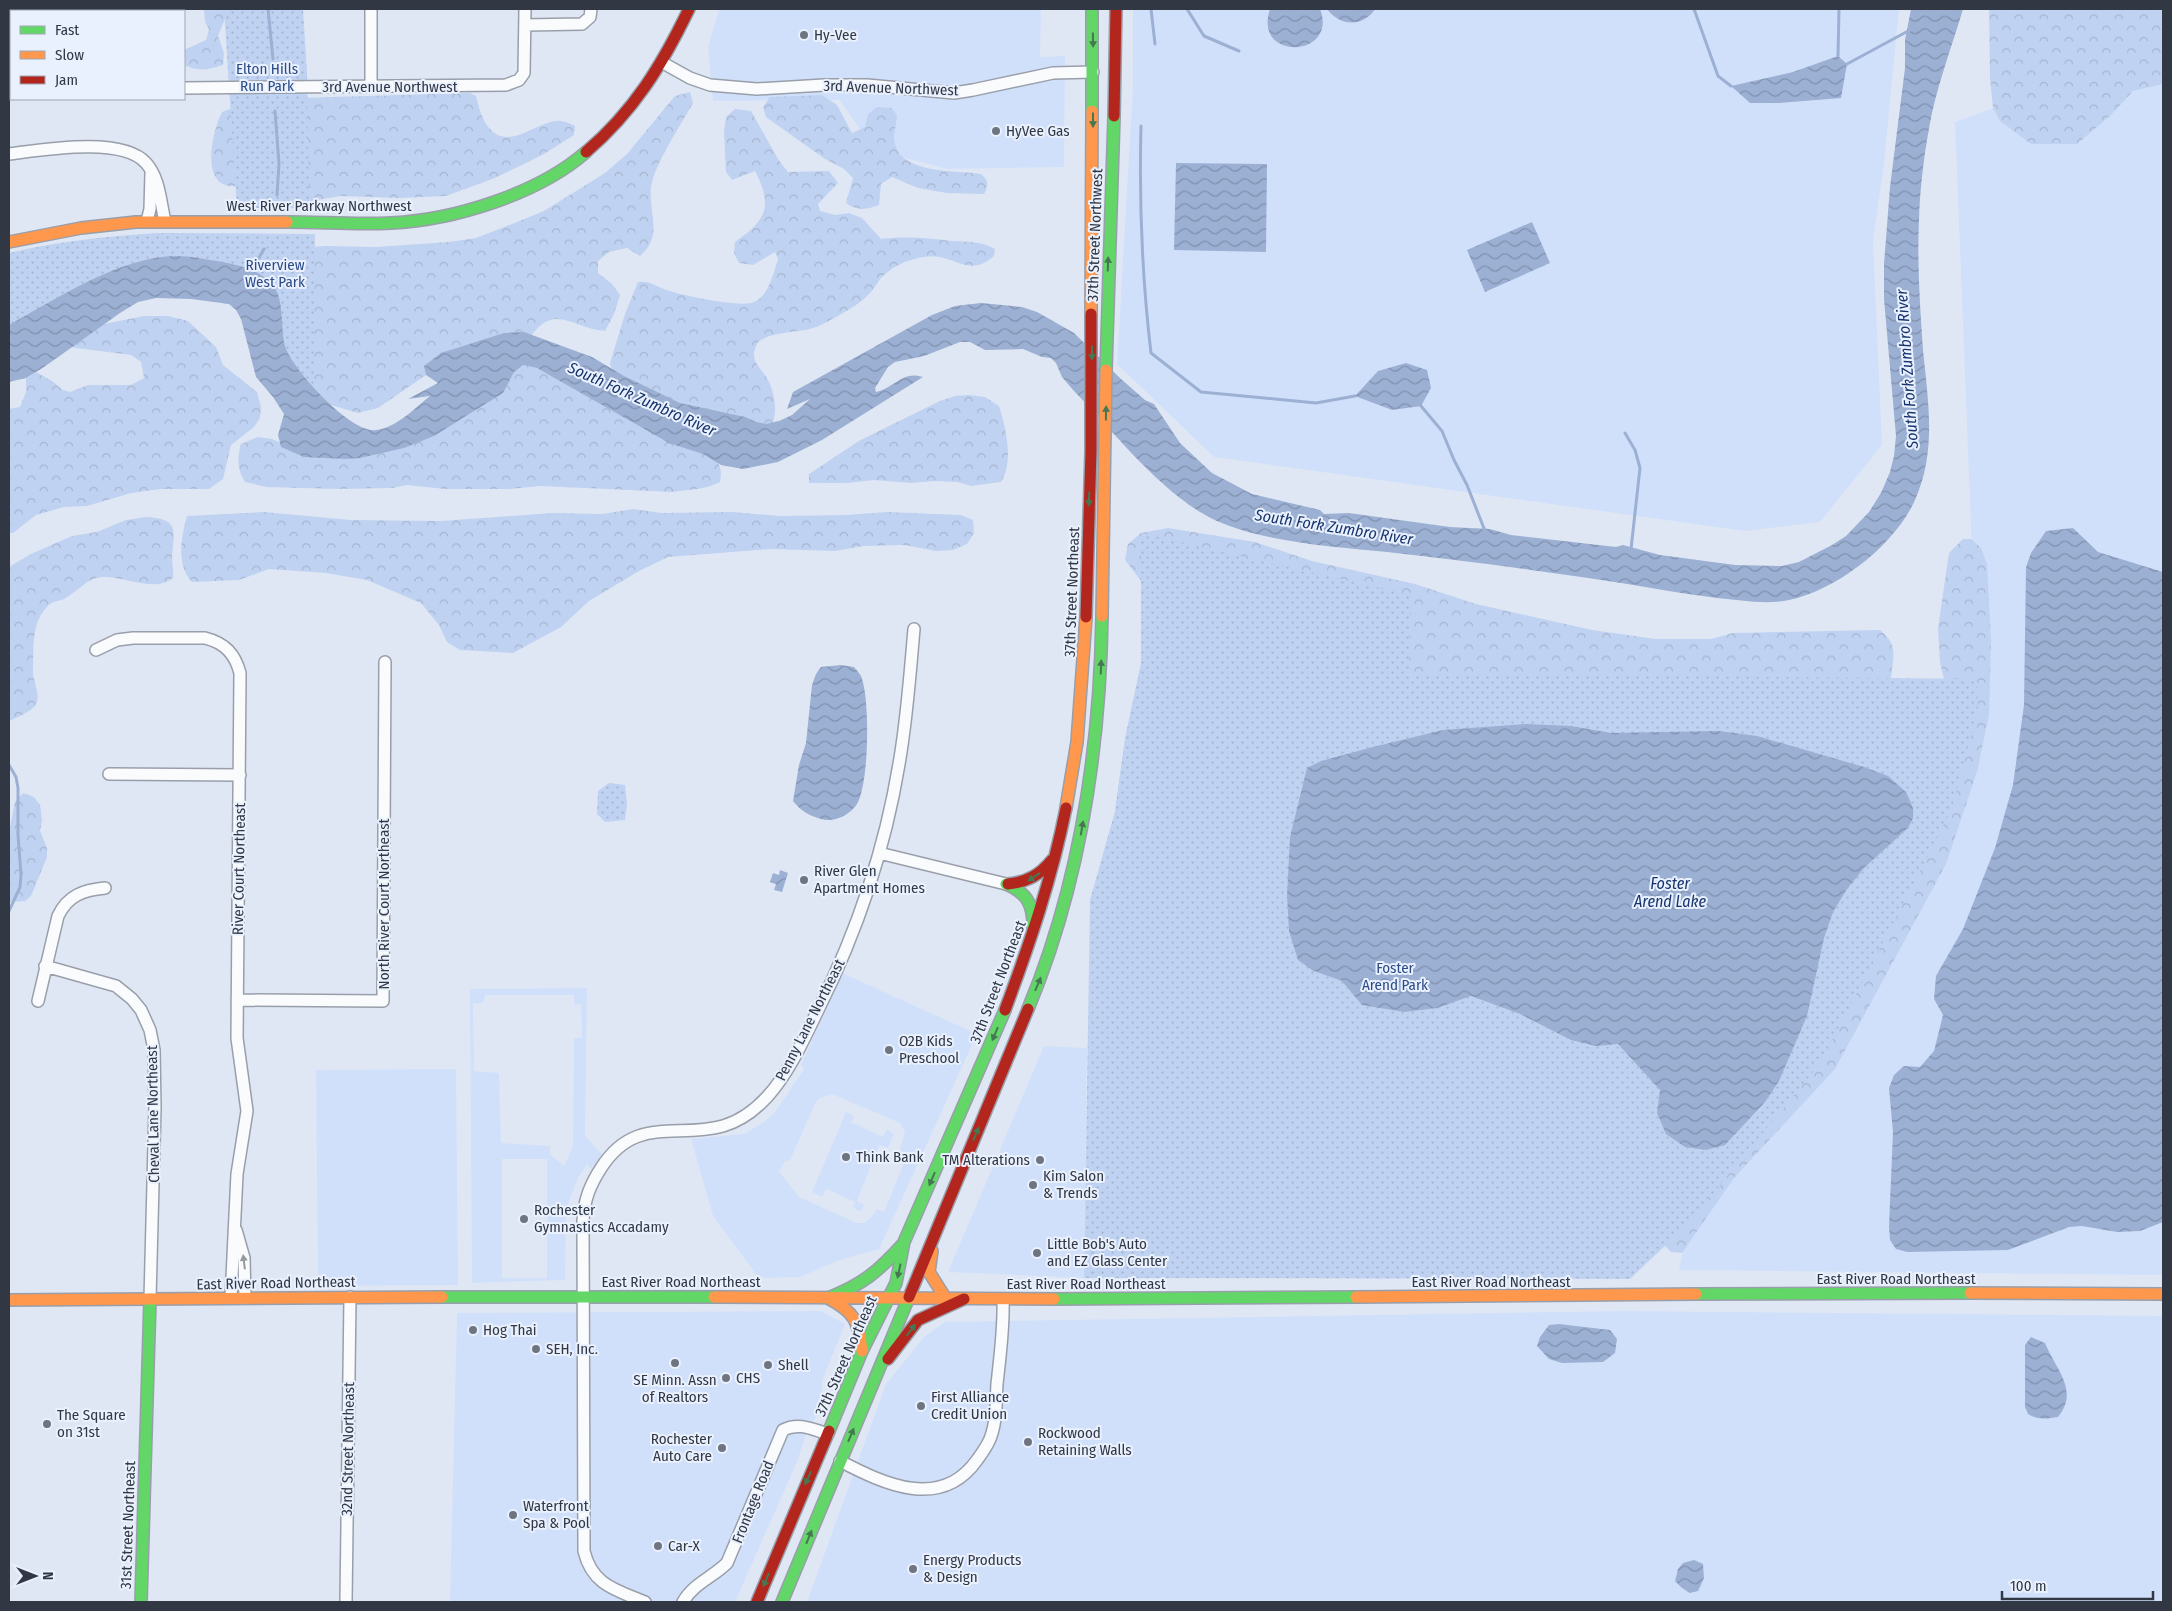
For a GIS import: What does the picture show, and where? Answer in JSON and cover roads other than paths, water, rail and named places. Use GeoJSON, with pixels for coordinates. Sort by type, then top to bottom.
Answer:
{"type":"FeatureCollection","features":[{"type":"Feature","properties":{"kind":"main road","name":"West River Parkway Northwest"},"geometry":{"type":"LineString","coordinates":[[9,242],[78,228],[164,221],[391,223],[436,218],[492,202],[536,184],[573,163],[591,150],[630,110],[663,63],[689,9]]}},
{"type":"Feature","properties":{"kind":"main road","name":"37th Street Northwest"},"geometry":{"type":"LineString","coordinates":[[1091,451],[1092,9]]}},
{"type":"Feature","properties":{"kind":"main road","name":"37th Street Northwest"},"geometry":{"type":"LineString","coordinates":[[1106,462],[1107,313],[1116,70],[1116,9]]}},
{"type":"Feature","properties":{"kind":"main road","name":"37th Street Northeast"},"geometry":{"type":"LineString","coordinates":[[757,1602],[862,1351],[896,1282],[904,1242],[1005,1010],[1047,890],[1066,810],[1083,692],[1091,451]]}},
{"type":"Feature","properties":{"kind":"main road","name":"37th Street Northeast"},"geometry":{"type":"LineString","coordinates":[[782,1602],[1043,973],[1054,942],[1073,870],[1096,738],[1101,673],[1106,462]]}},
{"type":"Feature","properties":{"kind":"main road"},"geometry":{"type":"LineString","coordinates":[[1006,884],[1027,882],[1034,878],[1055,856]]}},
{"type":"Feature","properties":{"kind":"main road"},"geometry":{"type":"LineString","coordinates":[[1006,884],[1022,890],[1032,907],[1033,927],[1023,962]]}},
{"type":"Feature","properties":{"kind":"main road"},"geometry":{"type":"LineString","coordinates":[[934,1234],[929,1272],[946,1298]]}},
{"type":"Feature","properties":{"kind":"main road"},"geometry":{"type":"LineString","coordinates":[[828,1298],[853,1288],[876,1275],[904,1242]]}},
{"type":"Feature","properties":{"kind":"main road","name":"East River Road Northeast"},"geometry":{"type":"LineString","coordinates":[[9,1300],[584,1296],[1003,1300],[1841,1293],[2163,1294]]}},
{"type":"Feature","properties":{"kind":"main road"},"geometry":{"type":"LineString","coordinates":[[828,1298],[855,1315],[862,1351]]}},
{"type":"Feature","properties":{"kind":"main road","name":"31st Street Northeast"},"geometry":{"type":"LineString","coordinates":[[141,1602],[150,1299]]}},
{"type":"Feature","properties":{"kind":"main road"},"geometry":{"type":"LineString","coordinates":[[880,1368],[918,1320],[964,1299]]}},
{"type":"Feature","properties":{"kind":"street"},"geometry":{"type":"LineString","coordinates":[[371,9],[371,88]]}},
{"type":"Feature","properties":{"kind":"street"},"geometry":{"type":"LineString","coordinates":[[525,9],[525,25],[582,24],[590,17],[591,9]]}},
{"type":"Feature","properties":{"kind":"street","name":"3rd Avenue Northwest"},"geometry":{"type":"LineString","coordinates":[[185,88],[371,88],[506,85],[518,80],[524,73],[525,25]]}},
{"type":"Feature","properties":{"kind":"street","name":"3rd Avenue Northwest"},"geometry":{"type":"LineString","coordinates":[[663,63],[690,78],[710,85],[749,89],[867,85],[954,92],[973,90],[1053,73],[1093,72]]}},
{"type":"Feature","properties":{"kind":"street"},"geometry":{"type":"LineString","coordinates":[[9,154],[68,148],[128,151],[146,164],[158,184],[164,221]]}},
{"type":"Feature","properties":{"kind":"street"},"geometry":{"type":"LineString","coordinates":[[147,222],[150,209],[151,171]]}},
{"type":"Feature","properties":{"kind":"street","name":"Penny Lane Northeast"},"geometry":{"type":"LineString","coordinates":[[645,1602],[612,1588],[598,1579],[589,1568],[584,1551],[584,1208],[591,1185],[614,1151],[637,1137],[668,1130],[709,1129],[723,1126],[746,1116],[766,1099],[785,1072],[829,989],[857,923],[879,853],[899,765],[914,629]]}},
{"type":"Feature","properties":{"kind":"street","name":"River Court Northeast"},"geometry":{"type":"LineString","coordinates":[[96,650],[117,640],[205,638],[214,640],[229,650],[238,665],[240,673],[237,1000],[238,1048],[247,1111],[237,1174],[236,1228],[232,1251],[231,1298]]}},
{"type":"Feature","properties":{"kind":"street","name":"North River Court Northeast"},"geometry":{"type":"LineString","coordinates":[[237,1000],[383,1001],[385,662]]}},
{"type":"Feature","properties":{"kind":"street"},"geometry":{"type":"LineString","coordinates":[[108,774],[240,774]]}},
{"type":"Feature","properties":{"kind":"street"},"geometry":{"type":"LineString","coordinates":[[879,853],[1006,884]]}},
{"type":"Feature","properties":{"kind":"street"},"geometry":{"type":"LineString","coordinates":[[38,1001],[58,916],[66,902],[78,894],[105,888]]}},
{"type":"Feature","properties":{"kind":"street","name":"Cheval Lane Northeast"},"geometry":{"type":"LineString","coordinates":[[46,966],[116,986],[132,998],[142,1010],[150,1030],[154,1050],[155,1098],[150,1299]]}},
{"type":"Feature","properties":{"kind":"street","name":"River Court Northeast"},"geometry":{"type":"LineString","coordinates":[[236,1228],[244,1258],[245,1298]]}},
{"type":"Feature","properties":{"kind":"street","name":"32nd Street Northeast"},"geometry":{"type":"LineString","coordinates":[[346,1602],[350,1297]]}},
{"type":"Feature","properties":{"kind":"street"},"geometry":{"type":"LineString","coordinates":[[840,1461],[893,1485],[910,1488],[930,1489],[946,1484],[968,1472],[982,1453],[992,1433],[1002,1332],[1003,1300]]}},
{"type":"Feature","properties":{"kind":"street","name":"Frontage Road"},"geometry":{"type":"LineString","coordinates":[[683,1602],[692,1589],[718,1572],[727,1563],[782,1430],[791,1425],[799,1425],[828,1434]]}},
{"type":"Feature","properties":{"kind":"water"},"geometry":{"type":"Polygon","coordinates":[[[1270,9],[1320,9],[1323,25],[1318,37],[1308,45],[1295,47],[1283,45],[1273,38],[1268,26],[1270,9]]]}},
{"type":"Feature","properties":{"kind":"water"},"geometry":{"type":"Polygon","coordinates":[[[1327,9],[1375,9],[1364,19],[1358,22],[1351,22],[1338,19],[1327,9]]]}},
{"type":"Feature","properties":{"kind":"water","name":"South Fork Zumbro River"},"geometry":{"type":"Polygon","coordinates":[[[1911,9],[1963,9],[1932,113],[1920,193],[1918,236],[1919,285],[1929,426],[1926,463],[1922,482],[1906,517],[1879,549],[1845,576],[1807,595],[1789,600],[1762,602],[1717,598],[1504,566],[1300,543],[1236,528],[1217,521],[1197,510],[1159,480],[1074,391],[1062,377],[1056,363],[1051,358],[1042,357],[1023,349],[985,350],[970,342],[960,342],[924,356],[895,362],[888,367],[875,388],[876,392],[910,376],[923,377],[822,440],[778,462],[743,469],[721,465],[703,454],[669,443],[537,368],[523,365],[514,372],[503,393],[434,436],[404,448],[360,458],[304,457],[281,447],[278,435],[284,414],[256,377],[241,319],[236,310],[229,304],[191,299],[156,298],[138,302],[44,367],[26,378],[9,382],[9,325],[68,292],[111,271],[133,263],[176,256],[186,256],[239,266],[260,274],[272,284],[281,305],[285,346],[298,369],[323,398],[352,422],[365,428],[376,430],[398,422],[430,396],[408,399],[438,383],[426,375],[424,366],[441,353],[504,333],[524,332],[592,357],[624,376],[680,403],[745,417],[766,424],[792,415],[810,399],[787,409],[793,392],[932,315],[955,306],[981,303],[1022,307],[1037,312],[1074,333],[1121,379],[1145,400],[1154,404],[1180,443],[1212,473],[1252,494],[1320,510],[1324,514],[1349,513],[1450,527],[1490,529],[1511,535],[1616,547],[1623,545],[1660,555],[1735,565],[1782,566],[1799,562],[1846,536],[1869,512],[1881,493],[1890,472],[1894,456],[1896,436],[1884,299],[1884,264],[1890,187],[1905,68],[1905,40],[1911,9]]]}},
{"type":"Feature","properties":{"kind":"water"},"geometry":{"type":"Polygon","coordinates":[[[1838,56],[1847,64],[1841,98],[1779,103],[1750,103],[1731,86],[1793,72],[1838,56]]]}},
{"type":"Feature","properties":{"kind":"water"},"geometry":{"type":"Polygon","coordinates":[[[1176,163],[1267,164],[1266,252],[1174,250],[1176,163]]]}},
{"type":"Feature","properties":{"kind":"water"},"geometry":{"type":"Polygon","coordinates":[[[1532,222],[1550,263],[1485,292],[1467,250],[1532,222]]]}},
{"type":"Feature","properties":{"kind":"water"},"geometry":{"type":"Polygon","coordinates":[[[1406,363],[1427,370],[1431,388],[1421,406],[1392,410],[1355,396],[1378,371],[1406,363]]]}},
{"type":"Feature","properties":{"kind":"water"},"geometry":{"type":"Polygon","coordinates":[[[2073,528],[2098,552],[2163,572],[2163,1222],[2140,1231],[2117,1232],[2082,1226],[2069,1227],[2008,1250],[1907,1252],[1896,1249],[1890,1240],[1893,1132],[1889,1088],[1894,1075],[1904,1066],[1920,1067],[1934,1051],[1943,1015],[1934,999],[1936,976],[1963,929],[1995,848],[2013,785],[2024,705],[2026,567],[2031,553],[2046,531],[2073,528]]]}},
{"type":"Feature","properties":{"kind":"water"},"geometry":{"type":"Polygon","coordinates":[[[841,665],[854,667],[860,674],[865,690],[867,723],[866,762],[861,794],[857,804],[850,812],[841,817],[826,820],[805,812],[793,801],[799,765],[806,743],[812,685],[821,667],[841,665]]]}},
{"type":"Feature","properties":{"kind":"water","name":"Foster Arend Lake"},"geometry":{"type":"Polygon","coordinates":[[[1527,724],[1571,726],[1611,733],[1718,731],[1757,736],[1864,767],[1888,776],[1906,792],[1913,808],[1913,818],[1908,828],[1865,867],[1847,889],[1833,912],[1824,938],[1807,1016],[1779,1081],[1765,1102],[1725,1145],[1706,1150],[1685,1147],[1666,1134],[1657,1113],[1660,1090],[1618,1044],[1596,1046],[1571,1040],[1520,1014],[1471,996],[1437,1008],[1404,1012],[1362,1005],[1342,981],[1314,971],[1298,960],[1289,931],[1287,895],[1290,837],[1307,768],[1321,761],[1443,730],[1527,724]]]}},
{"type":"Feature","properties":{"kind":"water"},"geometry":{"type":"Polygon","coordinates":[[[780,870],[788,873],[782,892],[774,890],[776,884],[770,882],[773,873],[779,875],[780,870]]]}},
{"type":"Feature","properties":{"kind":"water"},"geometry":{"type":"Polygon","coordinates":[[[1559,1324],[1610,1330],[1617,1339],[1615,1353],[1603,1362],[1562,1363],[1549,1359],[1537,1346],[1540,1337],[1549,1325],[1559,1324]]]}},
{"type":"Feature","properties":{"kind":"water"},"geometry":{"type":"Polygon","coordinates":[[[2031,1337],[2045,1343],[2064,1380],[2067,1398],[2058,1417],[2046,1419],[2035,1417],[2028,1414],[2025,1407],[2025,1345],[2031,1337]]]}},
{"type":"Feature","properties":{"kind":"water"},"geometry":{"type":"Polygon","coordinates":[[[1694,1560],[1703,1564],[1704,1578],[1698,1591],[1690,1593],[1675,1581],[1678,1569],[1683,1563],[1694,1560]]]}},
{"type":"Feature","properties":{"kind":"waterway"},"geometry":{"type":"LineString","coordinates":[[268,9],[273,59]]}},
{"type":"Feature","properties":{"kind":"waterway"},"geometry":{"type":"LineString","coordinates":[[1151,9],[1155,44]]}},
{"type":"Feature","properties":{"kind":"waterway"},"geometry":{"type":"LineString","coordinates":[[1187,9],[1204,36],[1239,51]]}},
{"type":"Feature","properties":{"kind":"waterway"},"geometry":{"type":"LineString","coordinates":[[1694,9],[1718,76],[1731,86]]}},
{"type":"Feature","properties":{"kind":"waterway"},"geometry":{"type":"LineString","coordinates":[[1838,56],[1839,9]]}},
{"type":"Feature","properties":{"kind":"waterway"},"geometry":{"type":"LineString","coordinates":[[1847,64],[1910,30]]}},
{"type":"Feature","properties":{"kind":"waterway"},"geometry":{"type":"LineString","coordinates":[[275,111],[279,164],[277,195]]}},
{"type":"Feature","properties":{"kind":"waterway"},"geometry":{"type":"LineString","coordinates":[[1141,126],[1140,183],[1142,239],[1151,353],[1201,392],[1316,403],[1355,396]]}},
{"type":"Feature","properties":{"kind":"waterway"},"geometry":{"type":"LineString","coordinates":[[247,272],[256,263],[264,249]]}},
{"type":"Feature","properties":{"kind":"waterway"},"geometry":{"type":"LineString","coordinates":[[1421,406],[1442,431],[1467,485],[1485,531]]}},
{"type":"Feature","properties":{"kind":"waterway"},"geometry":{"type":"LineString","coordinates":[[1625,433],[1635,450],[1640,468],[1631,549]]}},
{"type":"Feature","properties":{"kind":"waterway"},"geometry":{"type":"LineString","coordinates":[[9,765],[16,777],[18,788],[18,835],[21,875],[20,887],[9,911]]}},
{"type":"Feature","properties":{"kind":"place","name":"Hy-Vee"},"geometry":{"type":"Point","coordinates":[804,35]}},
{"type":"Feature","properties":{"kind":"place","name":"HyVee Gas"},"geometry":{"type":"Point","coordinates":[996,131]}},
{"type":"Feature","properties":{"kind":"place","name":"River Glen Apartment Homes"},"geometry":{"type":"Point","coordinates":[804,880]}},
{"type":"Feature","properties":{"kind":"place","name":"O2B Kids Preschool"},"geometry":{"type":"Point","coordinates":[889,1050]}},
{"type":"Feature","properties":{"kind":"place","name":"Think Bank"},"geometry":{"type":"Point","coordinates":[846,1157]}},
{"type":"Feature","properties":{"kind":"place","name":"TM Alterations"},"geometry":{"type":"Point","coordinates":[1040,1160]}},
{"type":"Feature","properties":{"kind":"place","name":"Kim Salon & Trends"},"geometry":{"type":"Point","coordinates":[1033,1185]}},
{"type":"Feature","properties":{"kind":"place","name":"Rochester Gymnastics Accadamy"},"geometry":{"type":"Point","coordinates":[524,1219]}},
{"type":"Feature","properties":{"kind":"place","name":"Little Bob's Auto and EZ Glass Center"},"geometry":{"type":"Point","coordinates":[1037,1253]}},
{"type":"Feature","properties":{"kind":"place","name":"Hog Thai"},"geometry":{"type":"Point","coordinates":[473,1330]}},
{"type":"Feature","properties":{"kind":"place","name":"SEH, Inc."},"geometry":{"type":"Point","coordinates":[536,1349]}},
{"type":"Feature","properties":{"kind":"place","name":"SE Minn. Assn of Realtors"},"geometry":{"type":"Point","coordinates":[675,1363]}},
{"type":"Feature","properties":{"kind":"place","name":"Shell"},"geometry":{"type":"Point","coordinates":[768,1365]}},
{"type":"Feature","properties":{"kind":"place","name":"CHS"},"geometry":{"type":"Point","coordinates":[726,1378]}},
{"type":"Feature","properties":{"kind":"place","name":"First Alliance Credit Union"},"geometry":{"type":"Point","coordinates":[921,1406]}},
{"type":"Feature","properties":{"kind":"place","name":"The Square on 31st"},"geometry":{"type":"Point","coordinates":[47,1424]}},
{"type":"Feature","properties":{"kind":"place","name":"Rockwood Retaining Walls"},"geometry":{"type":"Point","coordinates":[1028,1442]}},
{"type":"Feature","properties":{"kind":"place","name":"Rochester Auto Care"},"geometry":{"type":"Point","coordinates":[722,1448]}},
{"type":"Feature","properties":{"kind":"place","name":"Waterfront Spa & Pool"},"geometry":{"type":"Point","coordinates":[513,1515]}},
{"type":"Feature","properties":{"kind":"place","name":"Car-X"},"geometry":{"type":"Point","coordinates":[658,1546]}},
{"type":"Feature","properties":{"kind":"place","name":"Energy Products & Design"},"geometry":{"type":"Point","coordinates":[913,1569]}},
{"type":"Feature","properties":{"kind":"park label","name":"Elton Hills Run Park"},"geometry":{"type":"Point","coordinates":[267,78]}},
{"type":"Feature","properties":{"kind":"park label","name":"Riverview West Park"},"geometry":{"type":"Point","coordinates":[275,274]}},
{"type":"Feature","properties":{"kind":"park label","name":"Foster Arend Park"},"geometry":{"type":"Point","coordinates":[1395,976]}}]}
